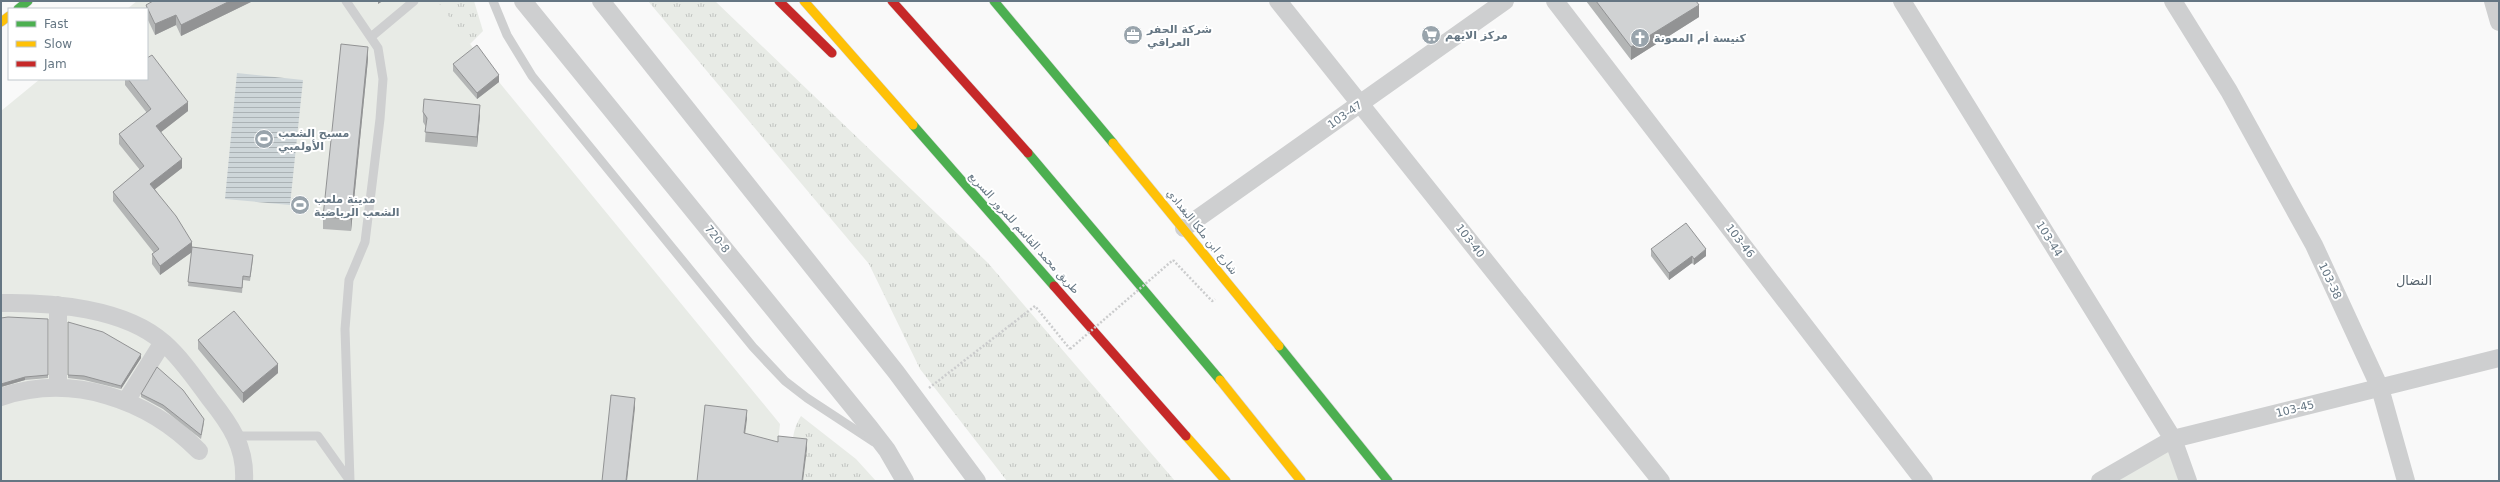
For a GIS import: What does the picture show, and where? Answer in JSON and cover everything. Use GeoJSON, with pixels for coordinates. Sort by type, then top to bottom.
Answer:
{"type":"FeatureCollection","features":[{"type":"Feature","properties":{"kind":"main road"},"geometry":{"type":"LineString","coordinates":[[19,8],[28,1]]}},
{"type":"Feature","properties":{"kind":"main road"},"geometry":{"type":"LineString","coordinates":[[779,1],[841,62]]}},
{"type":"Feature","properties":{"kind":"main road","name":"طريق محمد القاسم للمرور السريع"},"geometry":{"type":"LineString","coordinates":[[804,1],[1226,481]]}},
{"type":"Feature","properties":{"kind":"main road"},"geometry":{"type":"LineString","coordinates":[[892,1],[1004,125],[1252,418],[1301,481]]}},
{"type":"Feature","properties":{"kind":"main road","name":"شارع ابن ملكا البغدادي"},"geometry":{"type":"LineString","coordinates":[[994,1],[1184,228],[1388,481]]}},
{"type":"Feature","properties":{"kind":"main road"},"geometry":{"type":"LineString","coordinates":[[927,26],[1004,125]]}},
{"type":"Feature","properties":{"kind":"main road"},"geometry":{"type":"LineString","coordinates":[[864,84],[955,174]]}},
{"type":"Feature","properties":{"kind":"street","name":"720-8"},"geometry":{"type":"LineString","coordinates":[[523,1],[890,453],[905,481]]}},
{"type":"Feature","properties":{"kind":"street"},"geometry":{"type":"LineString","coordinates":[[601,1],[916,399],[977,481]]}},
{"type":"Feature","properties":{"kind":"street","name":"103-40"},"geometry":{"type":"LineString","coordinates":[[1278,1],[1361,103],[1661,481]]}},
{"type":"Feature","properties":{"kind":"street","name":"103-47"},"geometry":{"type":"LineString","coordinates":[[1184,228],[1505,1]]}},
{"type":"Feature","properties":{"kind":"street","name":"103-46"},"geometry":{"type":"LineString","coordinates":[[1555,1],[1924,481]]}},
{"type":"Feature","properties":{"kind":"street","name":"103-44"},"geometry":{"type":"LineString","coordinates":[[1902,1],[2173,439],[2188,481]]}},
{"type":"Feature","properties":{"kind":"street","name":"103-38"},"geometry":{"type":"LineString","coordinates":[[2173,1],[2229,91],[2314,245],[2380,388],[2406,481]]}},
{"type":"Feature","properties":{"kind":"street"},"geometry":{"type":"LineString","coordinates":[[2493,1],[2499,22]]}},
{"type":"Feature","properties":{"kind":"street"},"geometry":{"type":"LineString","coordinates":[[1,303],[58,305],[109,316],[145,329],[163,342],[182,362],[236,436],[242,458],[244,481]]}},
{"type":"Feature","properties":{"kind":"street"},"geometry":{"type":"LineString","coordinates":[[58,305],[58,388]]}},
{"type":"Feature","properties":{"kind":"street"},"geometry":{"type":"LineString","coordinates":[[126,401],[163,342]]}},
{"type":"Feature","properties":{"kind":"street","name":"103-45"},"geometry":{"type":"LineString","coordinates":[[2100,481],[2173,439],[2499,358]]}},
{"type":"Feature","properties":{"kind":"street"},"geometry":{"type":"LineString","coordinates":[[1,397],[21,392],[58,388],[92,391],[126,401],[160,418],[199,451]]}},
{"type":"Feature","properties":{"kind":"lane"},"geometry":{"type":"LineString","coordinates":[[346,1],[378,48],[382,63],[382,101],[365,242],[349,280],[345,329],[350,481]]}},
{"type":"Feature","properties":{"kind":"lane"},"geometry":{"type":"LineString","coordinates":[[371,37],[414,1]]}},
{"type":"Feature","properties":{"kind":"lane"},"geometry":{"type":"LineString","coordinates":[[493,1],[507,35],[532,76],[752,347],[785,381],[807,398],[890,453]]}},
{"type":"Feature","properties":{"kind":"lane"},"geometry":{"type":"LineString","coordinates":[[236,436],[318,436],[350,481]]}},
{"type":"Feature","properties":{"kind":"path"},"geometry":{"type":"LineString","coordinates":[[916,399],[1035,306],[1070,349],[1173,260],[1212,301]]}},
{"type":"Feature","properties":{"kind":"green space","name":"مدينة ملعب الشعب الرياضية"},"geometry":{"type":"Polygon","coordinates":[[[137,1],[437,1],[499,82],[780,424],[774,481],[1,481],[1,111],[39,80],[148,80],[148,8],[128,8],[137,1]]]}},
{"type":"Feature","properties":{"kind":"green space"},"geometry":{"type":"Polygon","coordinates":[[[429,1],[474,1],[483,31],[470,44],[477,52],[429,1]]]}},
{"type":"Feature","properties":{"kind":"green space"},"geometry":{"type":"Polygon","coordinates":[[[648,1],[715,1],[988,263],[1175,481],[1007,481],[920,369],[869,264],[648,1]]]}},
{"type":"Feature","properties":{"kind":"green space"},"geometry":{"type":"Polygon","coordinates":[[[801,416],[856,459],[876,481],[803,481],[793,448],[796,425],[801,416]]]}},
{"type":"Feature","properties":{"kind":"green space"},"geometry":{"type":"Polygon","coordinates":[[[2173,439],[2188,481],[2100,481],[2173,439]]]}},
{"type":"Feature","properties":{"kind":"shaded area","name":"مسبح الشعب الأولمبي"},"geometry":{"type":"Polygon","coordinates":[[[237,73],[303,80],[290,205],[225,199],[237,73]]]}},
{"type":"Feature","properties":{"kind":"building"},"geometry":{"type":"Polygon","coordinates":[[[153,1],[230,1],[181,25],[176,15],[155,24],[146,5],[153,1]]]}},
{"type":"Feature","properties":{"kind":"building","name":"كنيسة أم المعونة"},"geometry":{"type":"Polygon","coordinates":[[[1596,1],[1696,1],[1699,5],[1631,47],[1596,1]]]}},
{"type":"Feature","properties":{"kind":"building"},"geometry":{"type":"Polygon","coordinates":[[[341,44],[368,47],[351,219],[323,217],[341,44]]]}},
{"type":"Feature","properties":{"kind":"building"},"geometry":{"type":"Polygon","coordinates":[[[477,45],[499,75],[477,93],[453,64],[477,45]]]}},
{"type":"Feature","properties":{"kind":"building"},"geometry":{"type":"Polygon","coordinates":[[[152,55],[188,102],[156,126],[182,159],[150,184],[176,216],[192,242],[160,266],[152,254],[159,249],[113,192],[144,166],[119,134],[151,109],[129,80],[148,80],[148,57],[152,55]]]}},
{"type":"Feature","properties":{"kind":"building"},"geometry":{"type":"Polygon","coordinates":[[[424,99],[480,105],[477,137],[425,132],[427,118],[423,112],[424,99]]]}},
{"type":"Feature","properties":{"kind":"building"},"geometry":{"type":"Polygon","coordinates":[[[1686,223],[1706,249],[1694,259],[1692,256],[1669,273],[1651,249],[1686,223]]]}},
{"type":"Feature","properties":{"kind":"building"},"geometry":{"type":"Polygon","coordinates":[[[192,247],[253,255],[250,277],[243,276],[242,288],[188,282],[192,247]]]}},
{"type":"Feature","properties":{"kind":"building"},"geometry":{"type":"Polygon","coordinates":[[[234,311],[278,364],[243,393],[198,340],[234,311]]]}},
{"type":"Feature","properties":{"kind":"building"},"geometry":{"type":"Polygon","coordinates":[[[1,318],[48,319],[48,375],[25,377],[1,384],[1,318]]]}},
{"type":"Feature","properties":{"kind":"building"},"geometry":{"type":"Polygon","coordinates":[[[68,322],[103,332],[141,354],[121,386],[84,376],[68,375],[68,322]]]}},
{"type":"Feature","properties":{"kind":"building"},"geometry":{"type":"Polygon","coordinates":[[[157,367],[183,390],[204,419],[201,435],[163,405],[141,394],[157,367]]]}},
{"type":"Feature","properties":{"kind":"building"},"geometry":{"type":"Polygon","coordinates":[[[611,395],[635,398],[626,481],[602,481],[611,395]]]}},
{"type":"Feature","properties":{"kind":"building"},"geometry":{"type":"Polygon","coordinates":[[[705,405],[747,410],[744,433],[778,442],[778,436],[807,439],[802,481],[697,481],[705,405]]]}},
{"type":"Feature","properties":{"kind":"traffic: fast"},"geometry":{"type":"LineString","coordinates":[[19,8],[28,1]]}},
{"type":"Feature","properties":{"kind":"traffic: fast"},"geometry":{"type":"LineString","coordinates":[[994,1],[1113,143]]}},
{"type":"Feature","properties":{"kind":"traffic: fast"},"geometry":{"type":"LineString","coordinates":[[913,125],[1054,286]]}},
{"type":"Feature","properties":{"kind":"traffic: fast"},"geometry":{"type":"LineString","coordinates":[[1028,153],[1220,380]]}},
{"type":"Feature","properties":{"kind":"traffic: fast"},"geometry":{"type":"LineString","coordinates":[[1279,346],[1388,481]]}},
{"type":"Feature","properties":{"kind":"traffic: slow"},"geometry":{"type":"LineString","coordinates":[[804,1],[913,125]]}},
{"type":"Feature","properties":{"kind":"traffic: slow"},"geometry":{"type":"LineString","coordinates":[[1,22],[8,17]]}},
{"type":"Feature","properties":{"kind":"traffic: slow"},"geometry":{"type":"LineString","coordinates":[[1113,143],[1279,346]]}},
{"type":"Feature","properties":{"kind":"traffic: slow"},"geometry":{"type":"LineString","coordinates":[[1220,380],[1301,481]]}},
{"type":"Feature","properties":{"kind":"traffic: slow"},"geometry":{"type":"LineString","coordinates":[[1186,436],[1226,481]]}},
{"type":"Feature","properties":{"kind":"traffic: jam"},"geometry":{"type":"LineString","coordinates":[[779,1],[832,53]]}},
{"type":"Feature","properties":{"kind":"traffic: jam"},"geometry":{"type":"LineString","coordinates":[[892,1],[1028,153]]}},
{"type":"Feature","properties":{"kind":"traffic: jam"},"geometry":{"type":"LineString","coordinates":[[1054,286],[1186,436]]}},
{"type":"Feature","properties":{"kind":"place","name":"شركة الحفر العراقي"},"geometry":{"type":"Point","coordinates":[1133,35]}},
{"type":"Feature","properties":{"kind":"place","name":"مركز الايهم"},"geometry":{"type":"Point","coordinates":[1431,35]}},
{"type":"Feature","properties":{"kind":"place","name":"كنيسة أم المعونة"},"geometry":{"type":"Point","coordinates":[1640,38]}},
{"type":"Feature","properties":{"kind":"place","name":"مسبح الشعب الأولمبي"},"geometry":{"type":"Point","coordinates":[264,139]}},
{"type":"Feature","properties":{"kind":"place","name":"مدينة ملعب الشعب الرياضية"},"geometry":{"type":"Point","coordinates":[300,205]}},
{"type":"Feature","properties":{"kind":"district","name":"النضال"},"geometry":{"type":"Point","coordinates":[2414,280]}}]}
